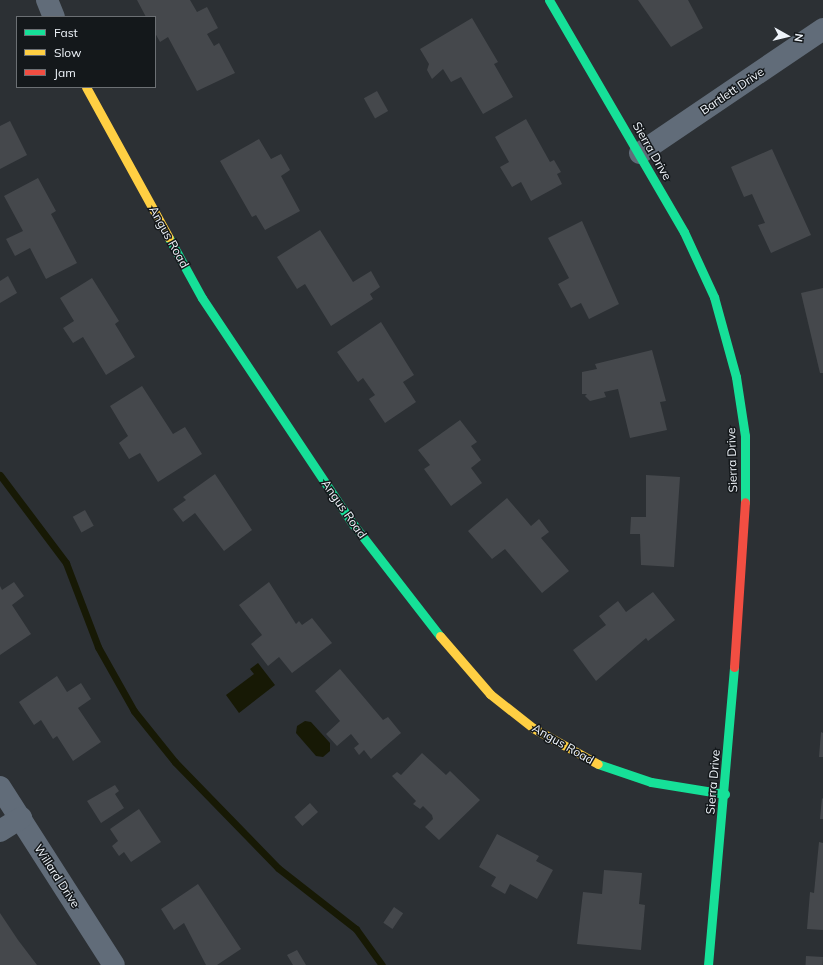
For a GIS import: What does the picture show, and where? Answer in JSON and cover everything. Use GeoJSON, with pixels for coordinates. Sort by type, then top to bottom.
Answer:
{"type":"FeatureCollection","features":[{"type":"Feature","properties":{"kind":"street"},"geometry":{"type":"LineString","coordinates":[[47,0],[54,16]]}},
{"type":"Feature","properties":{"kind":"street","name":"Sierra Drive"},"geometry":{"type":"LineString","coordinates":[[549,0],[567,35],[640,153],[684,232],[714,297],[736,377],[745,436],[746,495],[725,794],[708,965]]}},
{"type":"Feature","properties":{"kind":"street","name":"Bartlett Drive"},"geometry":{"type":"LineString","coordinates":[[640,153],[823,29]]}},
{"type":"Feature","properties":{"kind":"street","name":"Angus Road"},"geometry":{"type":"LineString","coordinates":[[87,88],[202,298],[352,524],[464,667],[490,694],[533,728],[598,764],[650,782],[725,794]]}},
{"type":"Feature","properties":{"kind":"street","name":"Willard Drive"},"geometry":{"type":"LineString","coordinates":[[0,787],[114,965]]}},
{"type":"Feature","properties":{"kind":"street"},"geometry":{"type":"LineString","coordinates":[[0,832],[21,818]]}},
{"type":"Feature","properties":{"kind":"shaded area"},"geometry":{"type":"Polygon","coordinates":[[[258,663],[275,685],[239,713],[226,695],[254,674],[250,669],[258,663]]]}},
{"type":"Feature","properties":{"kind":"shaded area"},"geometry":{"type":"Polygon","coordinates":[[[305,721],[311,722],[330,743],[330,751],[323,757],[316,756],[296,733],[297,726],[305,721]]]}},
{"type":"Feature","properties":{"kind":"building"},"geometry":{"type":"Polygon","coordinates":[[[137,0],[190,0],[197,12],[207,7],[218,28],[207,34],[214,46],[219,43],[235,73],[197,91],[168,37],[160,42],[156,35],[156,16],[145,16],[137,0]]]}},
{"type":"Feature","properties":{"kind":"building"},"geometry":{"type":"Polygon","coordinates":[[[638,0],[688,0],[703,28],[671,47],[638,0]]]}},
{"type":"Feature","properties":{"kind":"building"},"geometry":{"type":"Polygon","coordinates":[[[472,18],[498,62],[494,64],[513,97],[483,114],[461,77],[451,82],[443,69],[432,79],[427,70],[429,64],[420,49],[472,18]]]}},
{"type":"Feature","properties":{"kind":"building"},"geometry":{"type":"Polygon","coordinates":[[[377,91],[388,111],[375,118],[364,98],[377,91]]]}},
{"type":"Feature","properties":{"kind":"building"},"geometry":{"type":"Polygon","coordinates":[[[526,119],[550,162],[554,160],[561,172],[557,174],[562,184],[531,201],[521,182],[512,187],[500,167],[509,162],[495,137],[526,119]]]}},
{"type":"Feature","properties":{"kind":"building"},"geometry":{"type":"Polygon","coordinates":[[[10,121],[27,155],[0,169],[0,126],[10,121]]]}},
{"type":"Feature","properties":{"kind":"building"},"geometry":{"type":"Polygon","coordinates":[[[259,139],[271,159],[281,154],[290,170],[281,176],[300,211],[265,230],[256,215],[252,217],[220,161],[259,139]]]}},
{"type":"Feature","properties":{"kind":"building"},"geometry":{"type":"Polygon","coordinates":[[[772,149],[811,235],[771,253],[758,225],[765,223],[752,194],[744,197],[731,167],[772,149]]]}},
{"type":"Feature","properties":{"kind":"building"},"geometry":{"type":"Polygon","coordinates":[[[38,178],[56,211],[51,214],[77,263],[46,279],[30,248],[15,256],[6,239],[23,231],[4,196],[38,178]]]}},
{"type":"Feature","properties":{"kind":"building"},"geometry":{"type":"Polygon","coordinates":[[[582,221],[619,304],[589,319],[581,303],[571,308],[558,284],[569,278],[548,238],[582,221]]]}},
{"type":"Feature","properties":{"kind":"building"},"geometry":{"type":"Polygon","coordinates":[[[320,230],[353,282],[371,271],[380,287],[370,294],[373,299],[331,326],[305,284],[297,289],[277,257],[320,230]]]}},
{"type":"Feature","properties":{"kind":"building"},"geometry":{"type":"Polygon","coordinates":[[[8,276],[17,293],[0,303],[0,281],[8,276]]]}},
{"type":"Feature","properties":{"kind":"building"},"geometry":{"type":"Polygon","coordinates":[[[92,278],[119,321],[115,324],[135,357],[106,375],[83,337],[73,343],[63,328],[74,321],[60,298],[92,278]]]}},
{"type":"Feature","properties":{"kind":"building"},"geometry":{"type":"Polygon","coordinates":[[[823,288],[823,373],[820,373],[801,293],[823,288]]]}},
{"type":"Feature","properties":{"kind":"building"},"geometry":{"type":"Polygon","coordinates":[[[381,322],[414,375],[403,382],[416,402],[385,423],[369,399],[375,395],[363,378],[358,382],[337,352],[381,322]]]}},
{"type":"Feature","properties":{"kind":"building"},"geometry":{"type":"Polygon","coordinates":[[[652,350],[666,401],[660,402],[667,430],[630,438],[618,389],[604,392],[606,397],[590,401],[585,396],[587,394],[582,394],[582,372],[597,369],[595,364],[652,350]]]}},
{"type":"Feature","properties":{"kind":"building"},"geometry":{"type":"Polygon","coordinates":[[[142,386],[173,434],[185,427],[202,454],[158,482],[140,453],[129,459],[119,443],[128,436],[110,406],[142,386]]]}},
{"type":"Feature","properties":{"kind":"building"},"geometry":{"type":"Polygon","coordinates":[[[460,420],[477,442],[471,446],[481,460],[471,468],[482,483],[451,506],[424,469],[430,465],[418,450],[460,420]]]}},
{"type":"Feature","properties":{"kind":"building"},"geometry":{"type":"Polygon","coordinates":[[[215,474],[252,530],[224,551],[195,513],[183,522],[173,509],[186,500],[183,497],[215,474]]]}},
{"type":"Feature","properties":{"kind":"building"},"geometry":{"type":"Polygon","coordinates":[[[646,475],[680,477],[674,567],[641,565],[640,534],[630,534],[631,517],[646,517],[646,475]]]}},
{"type":"Feature","properties":{"kind":"building"},"geometry":{"type":"Polygon","coordinates":[[[507,498],[531,526],[539,519],[549,532],[541,538],[569,571],[542,593],[505,549],[492,559],[468,531],[507,498]]]}},
{"type":"Feature","properties":{"kind":"building"},"geometry":{"type":"Polygon","coordinates":[[[85,510],[94,526],[81,533],[73,517],[85,510]]]}},
{"type":"Feature","properties":{"kind":"building"},"geometry":{"type":"Polygon","coordinates":[[[14,582],[24,596],[12,605],[31,634],[0,655],[0,586],[2,590],[14,582]]]}},
{"type":"Feature","properties":{"kind":"building"},"geometry":{"type":"Polygon","coordinates":[[[269,582],[296,624],[299,621],[302,625],[312,618],[332,643],[292,673],[279,657],[268,666],[251,644],[262,635],[239,605],[269,582]]]}},
{"type":"Feature","properties":{"kind":"building"},"geometry":{"type":"Polygon","coordinates":[[[653,592],[675,620],[648,641],[646,638],[596,681],[573,650],[606,625],[599,616],[618,601],[626,612],[653,592]]]}},
{"type":"Feature","properties":{"kind":"building"},"geometry":{"type":"Polygon","coordinates":[[[340,669],[383,720],[388,717],[401,733],[371,759],[364,750],[359,755],[354,748],[359,744],[351,734],[337,746],[326,734],[340,721],[315,691],[340,669]]]}},
{"type":"Feature","properties":{"kind":"building"},"geometry":{"type":"Polygon","coordinates":[[[57,676],[67,692],[81,683],[91,699],[78,708],[101,742],[73,761],[57,736],[53,739],[41,720],[34,725],[19,702],[57,676]]]}},
{"type":"Feature","properties":{"kind":"building"},"geometry":{"type":"Polygon","coordinates":[[[821,732],[823,733],[823,757],[819,757],[821,732]]]}},
{"type":"Feature","properties":{"kind":"building"},"geometry":{"type":"Polygon","coordinates":[[[422,753],[446,775],[450,771],[480,800],[439,840],[425,827],[433,819],[432,815],[423,806],[420,809],[413,804],[416,801],[392,776],[397,772],[401,775],[422,753]]]}},
{"type":"Feature","properties":{"kind":"building"},"geometry":{"type":"Polygon","coordinates":[[[115,785],[119,791],[115,794],[124,808],[101,823],[87,801],[115,785]]]}},
{"type":"Feature","properties":{"kind":"building"},"geometry":{"type":"Polygon","coordinates":[[[822,798],[823,819],[820,819],[822,798]]]}},
{"type":"Feature","properties":{"kind":"building"},"geometry":{"type":"Polygon","coordinates":[[[310,803],[318,812],[302,826],[294,817],[310,803]]]}},
{"type":"Feature","properties":{"kind":"building"},"geometry":{"type":"Polygon","coordinates":[[[139,809],[161,842],[131,862],[124,852],[119,856],[112,846],[118,841],[110,829],[139,809]]]}},
{"type":"Feature","properties":{"kind":"building"},"geometry":{"type":"Polygon","coordinates":[[[497,834],[539,856],[536,861],[553,870],[537,899],[510,884],[505,894],[491,886],[496,877],[479,867],[497,834]]]}},
{"type":"Feature","properties":{"kind":"building"},"geometry":{"type":"Polygon","coordinates":[[[819,842],[823,843],[823,930],[807,929],[810,892],[814,893],[819,842]]]}},
{"type":"Feature","properties":{"kind":"building"},"geometry":{"type":"Polygon","coordinates":[[[604,870],[642,873],[639,904],[645,905],[641,950],[577,944],[583,892],[602,894],[604,870]]]}},
{"type":"Feature","properties":{"kind":"building"},"geometry":{"type":"Polygon","coordinates":[[[198,884],[241,949],[217,965],[206,965],[184,923],[174,930],[161,909],[198,884]]]}},
{"type":"Feature","properties":{"kind":"building"},"geometry":{"type":"Polygon","coordinates":[[[394,907],[403,913],[392,929],[383,923],[394,907]]]}},
{"type":"Feature","properties":{"kind":"building"},"geometry":{"type":"Polygon","coordinates":[[[0,913],[18,940],[37,965],[0,965],[0,913]]]}},
{"type":"Feature","properties":{"kind":"building"},"geometry":{"type":"Polygon","coordinates":[[[297,950],[306,965],[293,965],[287,955],[297,950]]]}},
{"type":"Feature","properties":{"kind":"building"},"geometry":{"type":"Polygon","coordinates":[[[806,956],[823,957],[823,965],[806,965],[806,956]]]}},
{"type":"Feature","properties":{"kind":"waterway"},"geometry":{"type":"LineString","coordinates":[[0,475],[66,563],[98,647],[134,711],[175,762],[278,868],[356,929],[382,965]]}},
{"type":"Feature","properties":{"kind":"traffic: fast"},"geometry":{"type":"LineString","coordinates":[[549,0],[684,232],[714,297],[736,377],[745,436],[745,502]]}},
{"type":"Feature","properties":{"kind":"traffic: fast"},"geometry":{"type":"LineString","coordinates":[[169,238],[202,298],[353,524],[440,636]]}},
{"type":"Feature","properties":{"kind":"traffic: fast"},"geometry":{"type":"LineString","coordinates":[[708,965],[734,667]]}},
{"type":"Feature","properties":{"kind":"traffic: fast"},"geometry":{"type":"LineString","coordinates":[[598,764],[651,782],[725,794]]}},
{"type":"Feature","properties":{"kind":"traffic: slow"},"geometry":{"type":"LineString","coordinates":[[87,88],[169,238]]}},
{"type":"Feature","properties":{"kind":"traffic: slow"},"geometry":{"type":"LineString","coordinates":[[440,636],[490,694],[533,728],[598,764]]}},
{"type":"Feature","properties":{"kind":"traffic: jam"},"geometry":{"type":"LineString","coordinates":[[734,667],[745,502]]}}]}
